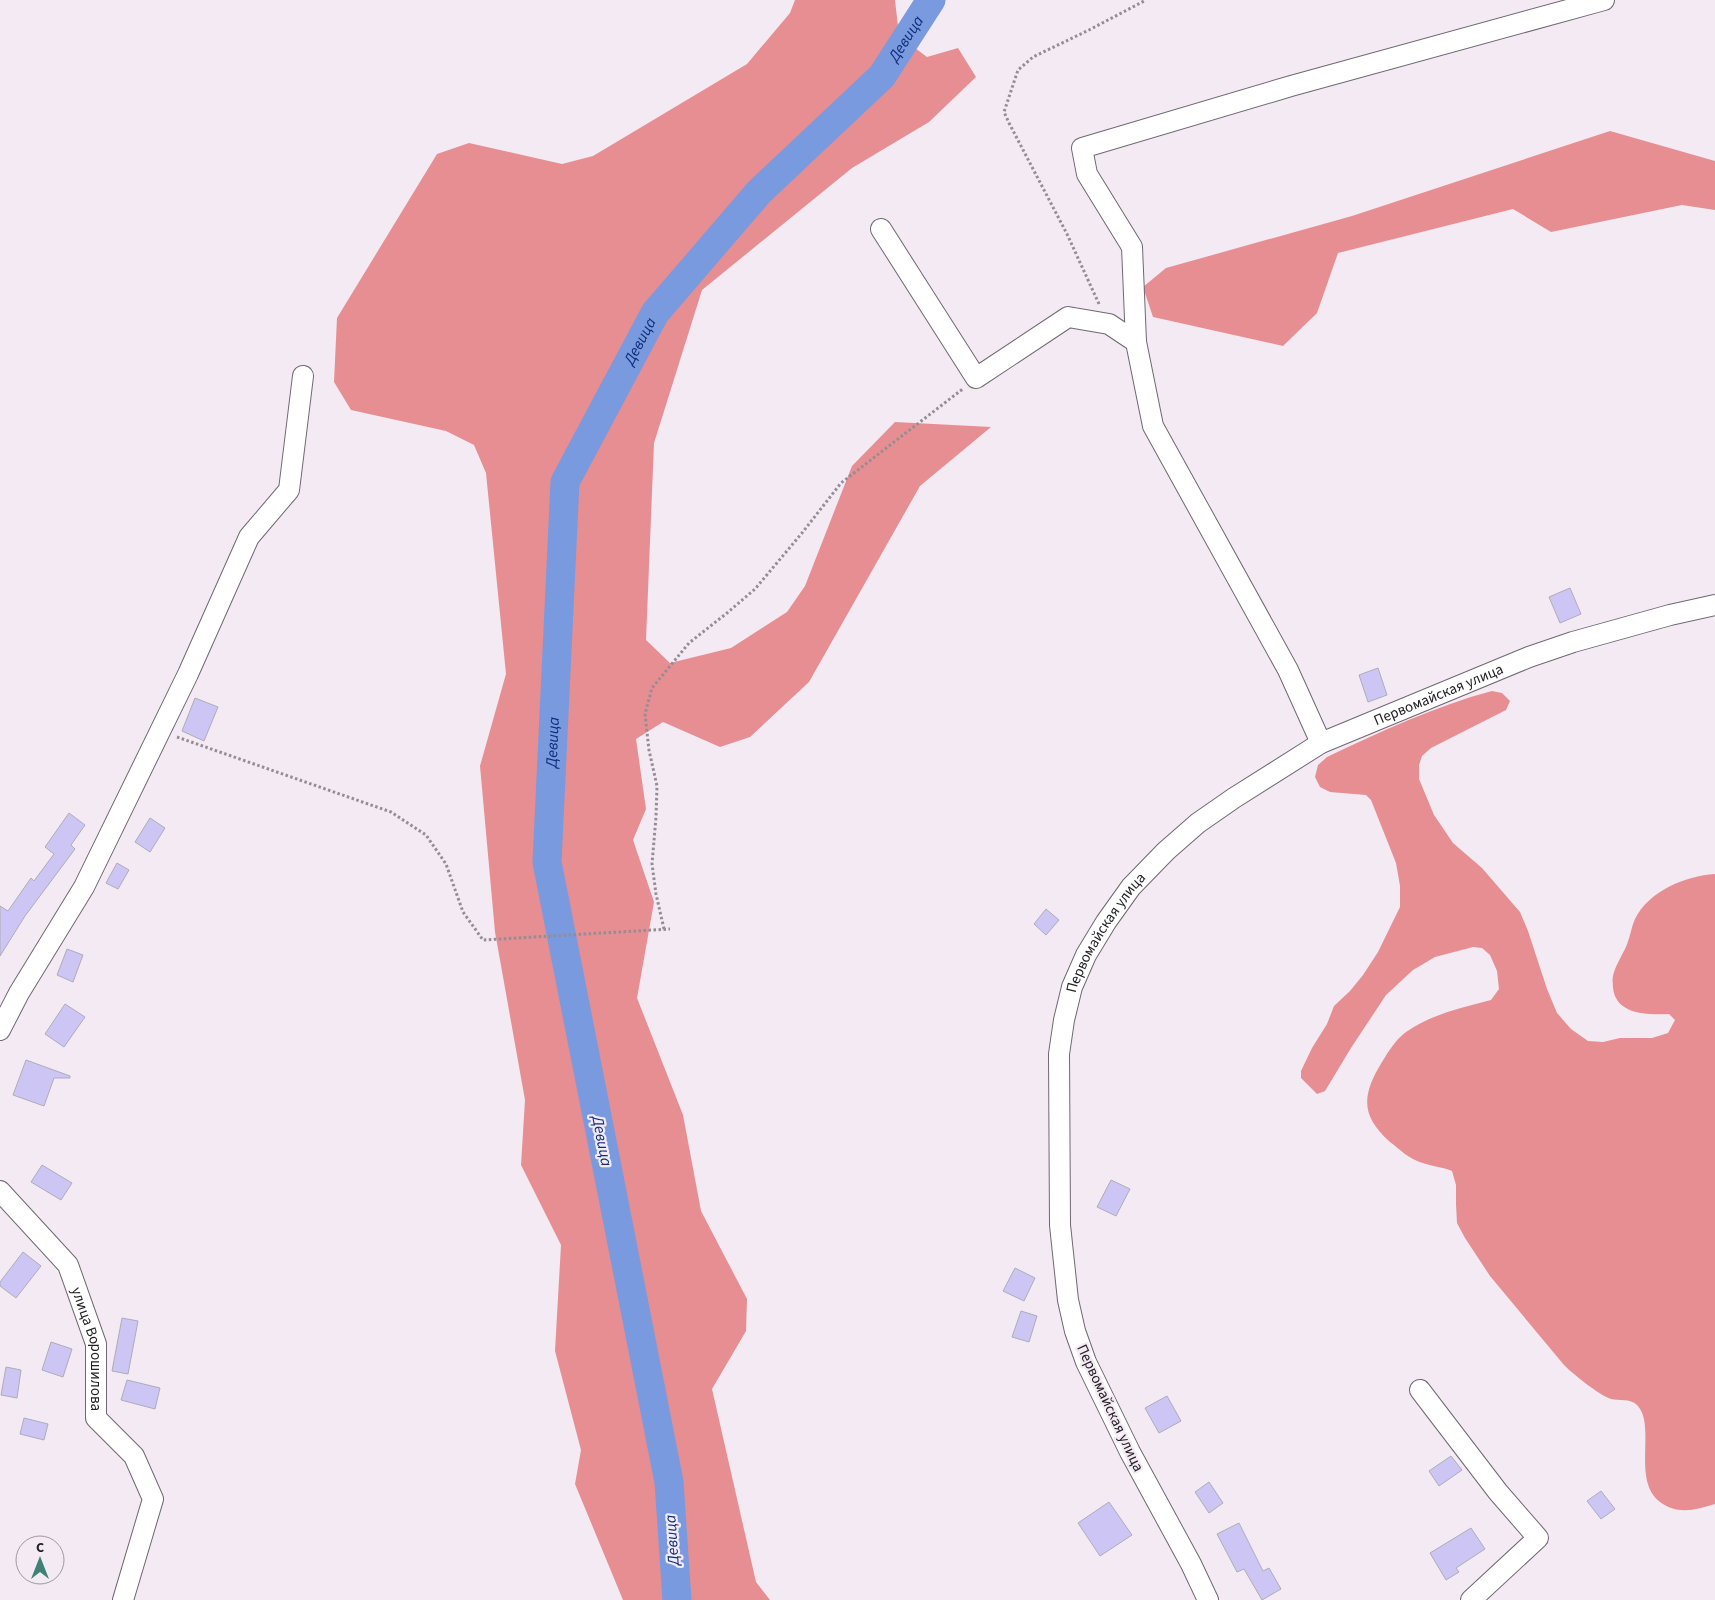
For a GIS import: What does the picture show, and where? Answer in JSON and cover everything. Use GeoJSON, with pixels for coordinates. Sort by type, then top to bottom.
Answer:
{"type":"FeatureCollection","features":[{"type":"Feature","properties":{"kind":"street"},"geometry":{"type":"LineString","coordinates":[[1321,743],[1288,670],[1153,426],[1136,342],[1132,247],[1087,174],[1082,148],[1291,86],[1604,0]]}},
{"type":"Feature","properties":{"kind":"street"},"geometry":{"type":"LineString","coordinates":[[881,229],[976,378],[1068,317],[1109,324],[1136,342]]}},
{"type":"Feature","properties":{"kind":"street"},"geometry":{"type":"LineString","coordinates":[[0,1030],[18,993],[84,887],[188,674],[249,537],[289,490],[304,376]]}},
{"type":"Feature","properties":{"kind":"street","name":"Первомайская улица"},"geometry":{"type":"LineString","coordinates":[[1208,1600],[1191,1564],[1130,1452],[1086,1362],[1075,1331],[1068,1300],[1060,1225],[1059,1054],[1064,1020],[1072,987],[1082,963],[1106,922],[1131,887],[1166,851],[1198,823],[1321,743],[1529,657],[1635,624],[1715,605]]}},
{"type":"Feature","properties":{"kind":"street","name":"улица Ворошилова"},"geometry":{"type":"LineString","coordinates":[[0,1191],[68,1265],[96,1344],[96,1418],[134,1456],[153,1499],[123,1600]]}},
{"type":"Feature","properties":{"kind":"street"},"geometry":{"type":"LineString","coordinates":[[1420,1390],[1498,1492],[1538,1538],[1470,1600]]}},
{"type":"Feature","properties":{"kind":"path"},"geometry":{"type":"LineString","coordinates":[[1109,324],[1091,289],[1067,234],[1004,112],[1018,70],[1034,57],[1146,0]]}},
{"type":"Feature","properties":{"kind":"path"},"geometry":{"type":"LineString","coordinates":[[664,930],[652,864],[657,786],[649,750],[645,714],[652,688],[689,643],[754,589],[802,533],[841,483],[976,378]]}},
{"type":"Feature","properties":{"kind":"path"},"geometry":{"type":"LineString","coordinates":[[160,731],[391,812],[426,835],[446,864],[463,912],[483,940],[670,929]]}},
{"type":"Feature","properties":{"kind":"shaded area"},"geometry":{"type":"Polygon","coordinates":[[[795,0],[895,0],[899,36],[927,57],[958,48],[976,77],[929,122],[852,168],[702,290],[654,443],[646,640],[670,663],[731,648],[787,612],[805,586],[852,466],[895,422],[991,427],[920,486],[809,682],[750,737],[720,747],[663,722],[636,739],[646,809],[633,840],[654,902],[637,998],[683,1115],[701,1211],[747,1299],[746,1331],[712,1389],[756,1582],[770,1600],[623,1600],[575,1484],[581,1450],[555,1351],[561,1245],[521,1165],[525,1100],[495,932],[480,766],[506,674],[486,473],[474,445],[446,431],[351,410],[334,382],[337,318],[437,154],[469,143],[562,164],[593,156],[747,64],[790,13],[795,0]]]}},
{"type":"Feature","properties":{"kind":"shaded area"},"geometry":{"type":"Polygon","coordinates":[[[1610,131],[1715,161],[1715,210],[1682,205],[1551,232],[1513,209],[1338,253],[1317,313],[1283,346],[1153,317],[1143,287],[1166,268],[1352,216],[1610,131]]]}},
{"type":"Feature","properties":{"kind":"shaded area"},"geometry":{"type":"Polygon","coordinates":[[[1492,691],[1502,693],[1510,701],[1506,710],[1431,748],[1422,756],[1419,765],[1419,779],[1434,815],[1453,843],[1482,868],[1520,912],[1557,1013],[1571,1029],[1588,1041],[1603,1042],[1620,1038],[1652,1038],[1668,1033],[1675,1020],[1669,1014],[1643,1013],[1626,1008],[1620,1004],[1615,997],[1613,988],[1614,973],[1627,945],[1635,919],[1649,900],[1680,882],[1715,874],[1715,1504],[1701,1508],[1673,1509],[1660,1502],[1652,1492],[1647,1480],[1645,1467],[1645,1426],[1643,1414],[1637,1405],[1631,1401],[1606,1397],[1586,1384],[1564,1365],[1490,1276],[1465,1238],[1457,1223],[1456,1185],[1452,1171],[1424,1164],[1408,1156],[1380,1132],[1369,1114],[1368,1095],[1375,1074],[1387,1054],[1402,1035],[1436,1016],[1491,1000],[1499,989],[1497,971],[1490,955],[1482,948],[1473,947],[1435,957],[1413,970],[1386,995],[1325,1091],[1317,1094],[1301,1078],[1301,1071],[1312,1048],[1327,1024],[1334,1006],[1363,975],[1378,952],[1400,907],[1400,886],[1396,863],[1371,800],[1366,795],[1330,792],[1320,787],[1315,777],[1318,765],[1327,757],[1408,720],[1492,691]]]}},
{"type":"Feature","properties":{"kind":"building"},"geometry":{"type":"Polygon","coordinates":[[[1570,588],[1581,614],[1560,623],[1549,597],[1570,588]]]}},
{"type":"Feature","properties":{"kind":"building"},"geometry":{"type":"Polygon","coordinates":[[[1378,668],[1387,695],[1368,702],[1359,675],[1378,668]]]}},
{"type":"Feature","properties":{"kind":"building"},"geometry":{"type":"Polygon","coordinates":[[[195,698],[218,707],[204,741],[182,731],[195,698]]]}},
{"type":"Feature","properties":{"kind":"building"},"geometry":{"type":"Polygon","coordinates":[[[69,813],[85,825],[71,845],[75,849],[25,916],[0,956],[0,906],[8,911],[31,878],[34,881],[54,854],[45,847],[69,813]]]}},
{"type":"Feature","properties":{"kind":"building"},"geometry":{"type":"Polygon","coordinates":[[[150,818],[165,828],[150,852],[135,842],[150,818]]]}},
{"type":"Feature","properties":{"kind":"building"},"geometry":{"type":"Polygon","coordinates":[[[117,863],[129,870],[118,889],[106,883],[117,863]]]}},
{"type":"Feature","properties":{"kind":"building"},"geometry":{"type":"Polygon","coordinates":[[[1046,909],[1059,920],[1046,935],[1034,924],[1046,909]]]}},
{"type":"Feature","properties":{"kind":"building"},"geometry":{"type":"Polygon","coordinates":[[[67,949],[83,955],[73,982],[57,975],[67,949]]]}},
{"type":"Feature","properties":{"kind":"building"},"geometry":{"type":"Polygon","coordinates":[[[65,1004],[85,1017],[64,1047],[45,1034],[65,1004]]]}},
{"type":"Feature","properties":{"kind":"building"},"geometry":{"type":"Polygon","coordinates":[[[26,1060],[70,1076],[70,1078],[54,1078],[44,1106],[13,1095],[26,1060]]]}},
{"type":"Feature","properties":{"kind":"building"},"geometry":{"type":"Polygon","coordinates":[[[42,1165],[72,1183],[61,1200],[31,1182],[42,1165]]]}},
{"type":"Feature","properties":{"kind":"building"},"geometry":{"type":"Polygon","coordinates":[[[1111,1180],[1130,1189],[1116,1216],[1097,1207],[1111,1180]]]}},
{"type":"Feature","properties":{"kind":"building"},"geometry":{"type":"Polygon","coordinates":[[[23,1252],[41,1266],[16,1298],[0,1286],[0,1282],[23,1252]]]}},
{"type":"Feature","properties":{"kind":"building"},"geometry":{"type":"Polygon","coordinates":[[[1015,1268],[1035,1278],[1024,1301],[1003,1291],[1015,1268]]]}},
{"type":"Feature","properties":{"kind":"building"},"geometry":{"type":"Polygon","coordinates":[[[1021,1311],[1037,1316],[1029,1342],[1012,1337],[1021,1311]]]}},
{"type":"Feature","properties":{"kind":"building"},"geometry":{"type":"Polygon","coordinates":[[[122,1318],[138,1321],[128,1374],[112,1371],[122,1318]]]}},
{"type":"Feature","properties":{"kind":"building"},"geometry":{"type":"Polygon","coordinates":[[[51,1342],[72,1349],[63,1377],[42,1370],[51,1342]]]}},
{"type":"Feature","properties":{"kind":"building"},"geometry":{"type":"Polygon","coordinates":[[[6,1367],[21,1370],[17,1398],[1,1395],[6,1367]]]}},
{"type":"Feature","properties":{"kind":"building"},"geometry":{"type":"Polygon","coordinates":[[[127,1380],[160,1388],[155,1409],[121,1400],[127,1380]]]}},
{"type":"Feature","properties":{"kind":"building"},"geometry":{"type":"Polygon","coordinates":[[[1167,1396],[1181,1421],[1159,1433],[1145,1408],[1167,1396]]]}},
{"type":"Feature","properties":{"kind":"building"},"geometry":{"type":"Polygon","coordinates":[[[24,1418],[48,1424],[44,1440],[20,1434],[24,1418]]]}},
{"type":"Feature","properties":{"kind":"building"},"geometry":{"type":"Polygon","coordinates":[[[1451,1456],[1462,1470],[1439,1486],[1429,1471],[1451,1456]]]}},
{"type":"Feature","properties":{"kind":"building"},"geometry":{"type":"Polygon","coordinates":[[[1209,1482],[1223,1503],[1209,1513],[1195,1492],[1209,1482]]]}},
{"type":"Feature","properties":{"kind":"building"},"geometry":{"type":"Polygon","coordinates":[[[1601,1491],[1615,1509],[1601,1519],[1587,1501],[1601,1491]]]}},
{"type":"Feature","properties":{"kind":"building"},"geometry":{"type":"Polygon","coordinates":[[[1109,1502],[1132,1535],[1100,1556],[1078,1523],[1109,1502]]]}},
{"type":"Feature","properties":{"kind":"building"},"geometry":{"type":"Polygon","coordinates":[[[1239,1523],[1263,1571],[1269,1568],[1281,1589],[1262,1600],[1244,1569],[1237,1572],[1217,1534],[1239,1523]]]}},
{"type":"Feature","properties":{"kind":"building"},"geometry":{"type":"Polygon","coordinates":[[[1471,1528],[1485,1549],[1456,1568],[1459,1572],[1446,1580],[1430,1553],[1471,1528]]]}},
{"type":"Feature","properties":{"kind":"waterway","name":"Девица"},"geometry":{"type":"LineString","coordinates":[[677,1600],[669,1482],[547,862],[565,482],[655,313],[759,192],[882,76],[931,0]]}}]}
